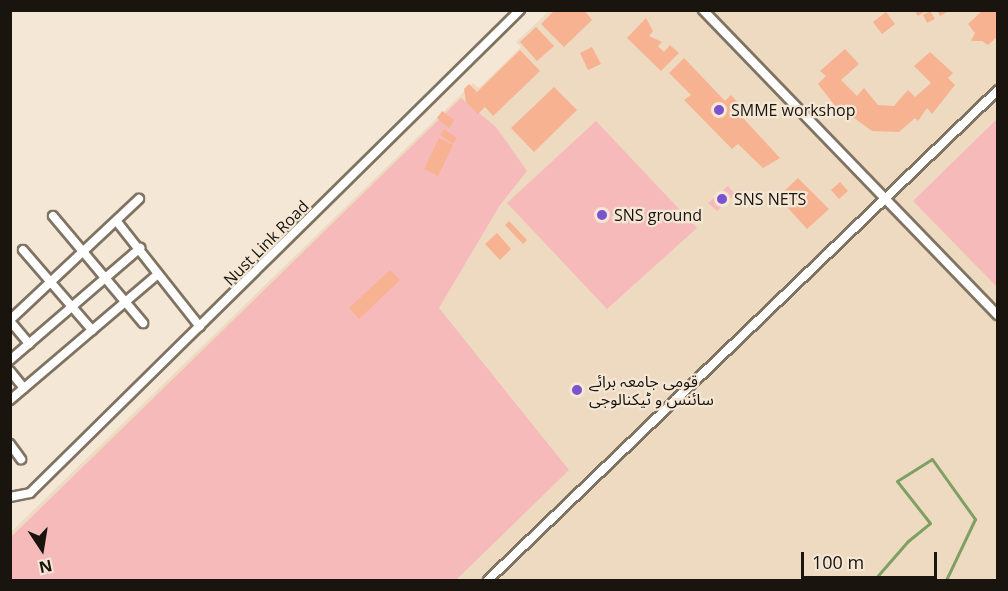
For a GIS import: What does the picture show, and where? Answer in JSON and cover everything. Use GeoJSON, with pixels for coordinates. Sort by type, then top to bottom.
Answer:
{"type":"FeatureCollection","features":[{"type":"Feature","properties":{"kind":"street","name":"Nust Link Road"},"geometry":{"type":"LineString","coordinates":[[10,497],[30,493],[520,10]]}},
{"type":"Feature","properties":{"kind":"street"},"geometry":{"type":"LineString","coordinates":[[703,10],[998,315]]}},
{"type":"Feature","properties":{"kind":"street"},"geometry":{"type":"LineString","coordinates":[[488,580],[998,90]]}},
{"type":"Feature","properties":{"kind":"street"},"geometry":{"type":"LineString","coordinates":[[29,344],[10,320],[118,223],[139,199]]}},
{"type":"Feature","properties":{"kind":"street"},"geometry":{"type":"LineString","coordinates":[[53,216],[143,323]]}},
{"type":"Feature","properties":{"kind":"street"},"geometry":{"type":"LineString","coordinates":[[118,223],[200,327]]}},
{"type":"Feature","properties":{"kind":"street"},"geometry":{"type":"LineString","coordinates":[[10,360],[140,248]]}},
{"type":"Feature","properties":{"kind":"street"},"geometry":{"type":"LineString","coordinates":[[23,250],[92,330]]}},
{"type":"Feature","properties":{"kind":"street"},"geometry":{"type":"LineString","coordinates":[[10,400],[158,274]]}},
{"type":"Feature","properties":{"kind":"street"},"geometry":{"type":"LineString","coordinates":[[10,371],[24,388]]}},
{"type":"Feature","properties":{"kind":"street"},"geometry":{"type":"LineString","coordinates":[[10,444],[21,459]]}},
{"type":"Feature","properties":{"kind":"shaded area","name":"قومی جامعہ برائے سائنس و ٹیکنالوجی"},"geometry":{"type":"Polygon","coordinates":[[[549,11],[997,11],[997,580],[11,580],[11,532],[473,83],[479,88],[521,47],[516,42],[549,11]]]}},
{"type":"Feature","properties":{"kind":"shaded area"},"geometry":{"type":"Polygon","coordinates":[[[461,98],[496,127],[527,171],[500,205],[439,308],[569,470],[456,580],[11,580],[11,537],[461,98]]]}},
{"type":"Feature","properties":{"kind":"shaded area"},"geometry":{"type":"Polygon","coordinates":[[[997,119],[997,287],[913,201],[997,119]]]}},
{"type":"Feature","properties":{"kind":"shaded area","name":"SNS ground"},"geometry":{"type":"Polygon","coordinates":[[[596,121],[697,228],[607,309],[507,203],[596,121]]]}},
{"type":"Feature","properties":{"kind":"shaded area","name":"SNS NETS"},"geometry":{"type":"Polygon","coordinates":[[[728,186],[735,194],[717,211],[708,203],[728,186]]]}},
{"type":"Feature","properties":{"kind":"building"},"geometry":{"type":"Polygon","coordinates":[[[555,10],[584,10],[592,20],[564,47],[541,24],[555,10]]]}},
{"type":"Feature","properties":{"kind":"building"},"geometry":{"type":"Polygon","coordinates":[[[914,10],[927,10],[918,16],[914,10]]]}},
{"type":"Feature","properties":{"kind":"building"},"geometry":{"type":"Polygon","coordinates":[[[937,10],[950,10],[940,16],[937,10]]]}},
{"type":"Feature","properties":{"kind":"building"},"geometry":{"type":"Polygon","coordinates":[[[983,10],[998,10],[998,36],[988,45],[982,41],[971,41],[975,33],[968,24],[983,10]]]}},
{"type":"Feature","properties":{"kind":"building"},"geometry":{"type":"Polygon","coordinates":[[[930,11],[935,19],[927,23],[923,15],[930,11]]]}},
{"type":"Feature","properties":{"kind":"building"},"geometry":{"type":"Polygon","coordinates":[[[886,12],[895,24],[882,34],[873,22],[886,12]]]}},
{"type":"Feature","properties":{"kind":"building"},"geometry":{"type":"Polygon","coordinates":[[[646,18],[653,31],[649,36],[662,42],[658,46],[664,52],[670,45],[679,53],[661,71],[627,38],[646,18]]]}},
{"type":"Feature","properties":{"kind":"building"},"geometry":{"type":"Polygon","coordinates":[[[536,27],[554,46],[537,61],[520,42],[536,27]]]}},
{"type":"Feature","properties":{"kind":"building"},"geometry":{"type":"Polygon","coordinates":[[[592,47],[601,64],[588,70],[580,53],[592,47]]]}},
{"type":"Feature","properties":{"kind":"building"},"geometry":{"type":"Polygon","coordinates":[[[845,49],[859,64],[841,80],[857,96],[864,88],[878,105],[894,106],[908,90],[915,97],[931,83],[914,66],[930,52],[953,73],[948,78],[955,85],[932,114],[927,108],[918,121],[915,118],[899,132],[872,131],[842,109],[839,111],[818,84],[826,76],[820,71],[845,49]]]}},
{"type":"Feature","properties":{"kind":"building"},"geometry":{"type":"Polygon","coordinates":[[[520,50],[540,71],[493,116],[485,107],[478,114],[466,102],[464,89],[469,84],[477,92],[520,50]]]}},
{"type":"Feature","properties":{"kind":"building","name":"SMME workshop"},"geometry":{"type":"Polygon","coordinates":[[[684,58],[725,101],[731,95],[748,114],[743,118],[780,158],[763,168],[738,144],[732,149],[684,100],[691,95],[669,73],[684,58]]]}},
{"type":"Feature","properties":{"kind":"building"},"geometry":{"type":"Polygon","coordinates":[[[554,87],[577,110],[534,152],[511,128],[554,87]]]}},
{"type":"Feature","properties":{"kind":"building"},"geometry":{"type":"Polygon","coordinates":[[[442,111],[454,120],[449,128],[437,118],[442,111]]]}},
{"type":"Feature","properties":{"kind":"building"},"geometry":{"type":"Polygon","coordinates":[[[444,129],[457,138],[453,144],[440,135],[444,129]]]}},
{"type":"Feature","properties":{"kind":"building"},"geometry":{"type":"Polygon","coordinates":[[[439,138],[453,145],[438,176],[424,169],[439,138]]]}},
{"type":"Feature","properties":{"kind":"building"},"geometry":{"type":"Polygon","coordinates":[[[798,178],[829,209],[807,229],[778,197],[798,178]]]}},
{"type":"Feature","properties":{"kind":"building"},"geometry":{"type":"Polygon","coordinates":[[[840,182],[848,191],[839,199],[831,190],[840,182]]]}},
{"type":"Feature","properties":{"kind":"building"},"geometry":{"type":"Polygon","coordinates":[[[509,221],[527,240],[523,244],[505,225],[509,221]]]}},
{"type":"Feature","properties":{"kind":"building"},"geometry":{"type":"Polygon","coordinates":[[[497,233],[511,249],[500,260],[485,244],[497,233]]]}},
{"type":"Feature","properties":{"kind":"building"},"geometry":{"type":"Polygon","coordinates":[[[390,270],[400,280],[359,319],[349,308],[390,270]]]}},
{"type":"Feature","properties":{"kind":"waterway"},"geometry":{"type":"LineString","coordinates":[[874,580],[908,541],[930,523],[897,481],[932,459],[975,519],[946,580]]}},
{"type":"Feature","properties":{"kind":"place","name":"SMME workshop"},"geometry":{"type":"Point","coordinates":[719,110]}},
{"type":"Feature","properties":{"kind":"place","name":"SNS NETS"},"geometry":{"type":"Point","coordinates":[722,199]}},
{"type":"Feature","properties":{"kind":"place","name":"SNS ground"},"geometry":{"type":"Point","coordinates":[602,215]}},
{"type":"Feature","properties":{"kind":"place","name":"قومی جامعہ برائے سائنس و ٹیکنالوجی"},"geometry":{"type":"Point","coordinates":[577,390]}}]}
